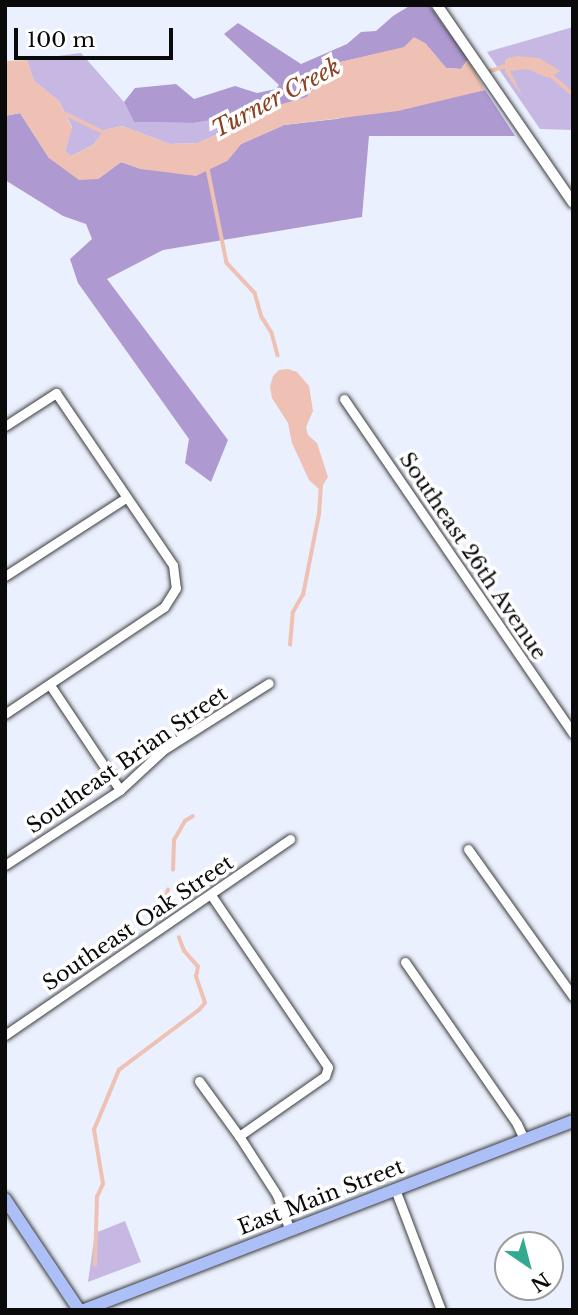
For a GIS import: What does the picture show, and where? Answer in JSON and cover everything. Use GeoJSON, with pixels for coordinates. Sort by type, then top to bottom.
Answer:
{"type":"FeatureCollection","features":[{"type":"Feature","properties":{"kind":"main road","name":"East Main Street"},"geometry":{"type":"LineString","coordinates":[[81,1310],[573,1121]]}},
{"type":"Feature","properties":{"kind":"main road"},"geometry":{"type":"LineString","coordinates":[[5,1199],[81,1310]]}},
{"type":"Feature","properties":{"kind":"street"},"geometry":{"type":"LineString","coordinates":[[437,5],[573,203]]}},
{"type":"Feature","properties":{"kind":"street"},"geometry":{"type":"LineString","coordinates":[[5,426],[56,393],[173,565],[176,589],[164,607],[5,714]]}},
{"type":"Feature","properties":{"kind":"street","name":"Southeast 26th Avenue"},"geometry":{"type":"LineString","coordinates":[[344,399],[573,733]]}},
{"type":"Feature","properties":{"kind":"street"},"geometry":{"type":"LineString","coordinates":[[5,576],[127,497]]}},
{"type":"Feature","properties":{"kind":"street","name":"Southeast Brian Street"},"geometry":{"type":"LineString","coordinates":[[5,865],[120,790],[163,750],[269,683]]}},
{"type":"Feature","properties":{"kind":"street"},"geometry":{"type":"LineString","coordinates":[[50,685],[120,790]]}},
{"type":"Feature","properties":{"kind":"street","name":"Southeast Oak Street"},"geometry":{"type":"LineString","coordinates":[[5,1035],[290,839]]}},
{"type":"Feature","properties":{"kind":"street"},"geometry":{"type":"LineString","coordinates":[[468,849],[573,996]]}},
{"type":"Feature","properties":{"kind":"street"},"geometry":{"type":"LineString","coordinates":[[211,895],[328,1067],[325,1076],[239,1136]]}},
{"type":"Feature","properties":{"kind":"street"},"geometry":{"type":"LineString","coordinates":[[405,962],[517,1124],[524,1139]]}},
{"type":"Feature","properties":{"kind":"street"},"geometry":{"type":"LineString","coordinates":[[199,1082],[239,1136],[277,1195],[290,1230]]}},
{"type":"Feature","properties":{"kind":"street"},"geometry":{"type":"LineString","coordinates":[[395,1189],[441,1310]]}},
{"type":"Feature","properties":{"kind":"shaded area"},"geometry":{"type":"Polygon","coordinates":[[[411,5],[429,5],[468,59],[461,69],[446,68],[425,43],[336,63],[313,85],[307,97],[257,113],[193,123],[134,122],[124,102],[135,88],[176,84],[194,99],[235,86],[257,93],[276,89],[279,85],[224,34],[238,23],[301,64],[347,44],[361,32],[376,31],[411,5]]]}},
{"type":"Feature","properties":{"kind":"shaded area"},"geometry":{"type":"Polygon","coordinates":[[[573,27],[573,130],[540,129],[487,52],[573,27]]]}},
{"type":"Feature","properties":{"kind":"shaded area"},"geometry":{"type":"Polygon","coordinates":[[[414,37],[425,43],[446,68],[461,69],[468,59],[485,90],[398,111],[284,125],[241,144],[227,161],[196,176],[141,169],[121,162],[98,179],[79,180],[49,158],[20,113],[5,116],[5,61],[27,60],[34,81],[59,101],[72,128],[65,151],[71,156],[93,145],[105,130],[122,126],[170,144],[198,143],[229,129],[239,116],[307,97],[325,71],[336,63],[404,47],[414,37]]]}},
{"type":"Feature","properties":{"kind":"shaded area"},"geometry":{"type":"Polygon","coordinates":[[[81,53],[124,102],[134,122],[193,123],[239,116],[229,129],[198,143],[170,144],[122,126],[105,130],[93,145],[71,156],[65,151],[72,127],[59,101],[34,81],[27,60],[81,53]]]}},
{"type":"Feature","properties":{"kind":"shaded area"},"geometry":{"type":"Polygon","coordinates":[[[517,56],[539,58],[560,71],[548,78],[527,69],[510,71],[523,97],[505,72],[505,59],[517,56]]]}},
{"type":"Feature","properties":{"kind":"shaded area"},"geometry":{"type":"Polygon","coordinates":[[[485,90],[515,136],[369,136],[362,217],[163,250],[107,279],[228,440],[211,482],[185,463],[189,439],[78,283],[70,259],[92,239],[86,224],[63,216],[5,180],[5,116],[20,113],[49,158],[98,179],[121,162],[141,169],[163,170],[227,161],[241,144],[284,125],[336,119],[485,90]]]}},
{"type":"Feature","properties":{"kind":"shaded area"},"geometry":{"type":"Polygon","coordinates":[[[279,370],[297,372],[309,386],[313,411],[306,427],[308,435],[317,443],[328,477],[320,490],[309,480],[292,443],[288,423],[272,398],[270,387],[273,376],[279,370]]]}},
{"type":"Feature","properties":{"kind":"shaded area"},"geometry":{"type":"Polygon","coordinates":[[[125,1221],[141,1262],[88,1282],[95,1233],[125,1221]]]}},
{"type":"Feature","properties":{"kind":"waterway","name":"Turner Creek"},"geometry":{"type":"LineString","coordinates":[[485,73],[508,65]]}},
{"type":"Feature","properties":{"kind":"waterway","name":"Turner Creek"},"geometry":{"type":"LineString","coordinates":[[551,75],[573,94]]}},
{"type":"Feature","properties":{"kind":"waterway","name":"Turner Creek"},"geometry":{"type":"LineString","coordinates":[[62,112],[105,133]]}},
{"type":"Feature","properties":{"kind":"waterway"},"geometry":{"type":"LineString","coordinates":[[208,169],[227,263],[255,293],[278,355]]}},
{"type":"Feature","properties":{"kind":"waterway"},"geometry":{"type":"LineString","coordinates":[[290,645],[293,612],[303,595],[319,514],[321,487]]}},
{"type":"Feature","properties":{"kind":"waterway"},"geometry":{"type":"LineString","coordinates":[[173,870],[174,840],[185,821],[193,816]]}},
{"type":"Feature","properties":{"kind":"waterway"},"geometry":{"type":"LineString","coordinates":[[162,907],[168,890]]}},
{"type":"Feature","properties":{"kind":"waterway"},"geometry":{"type":"LineString","coordinates":[[95,1265],[97,1197],[103,1184],[94,1130],[119,1070],[205,1003],[196,977],[198,967],[184,951],[179,938]]}}]}
